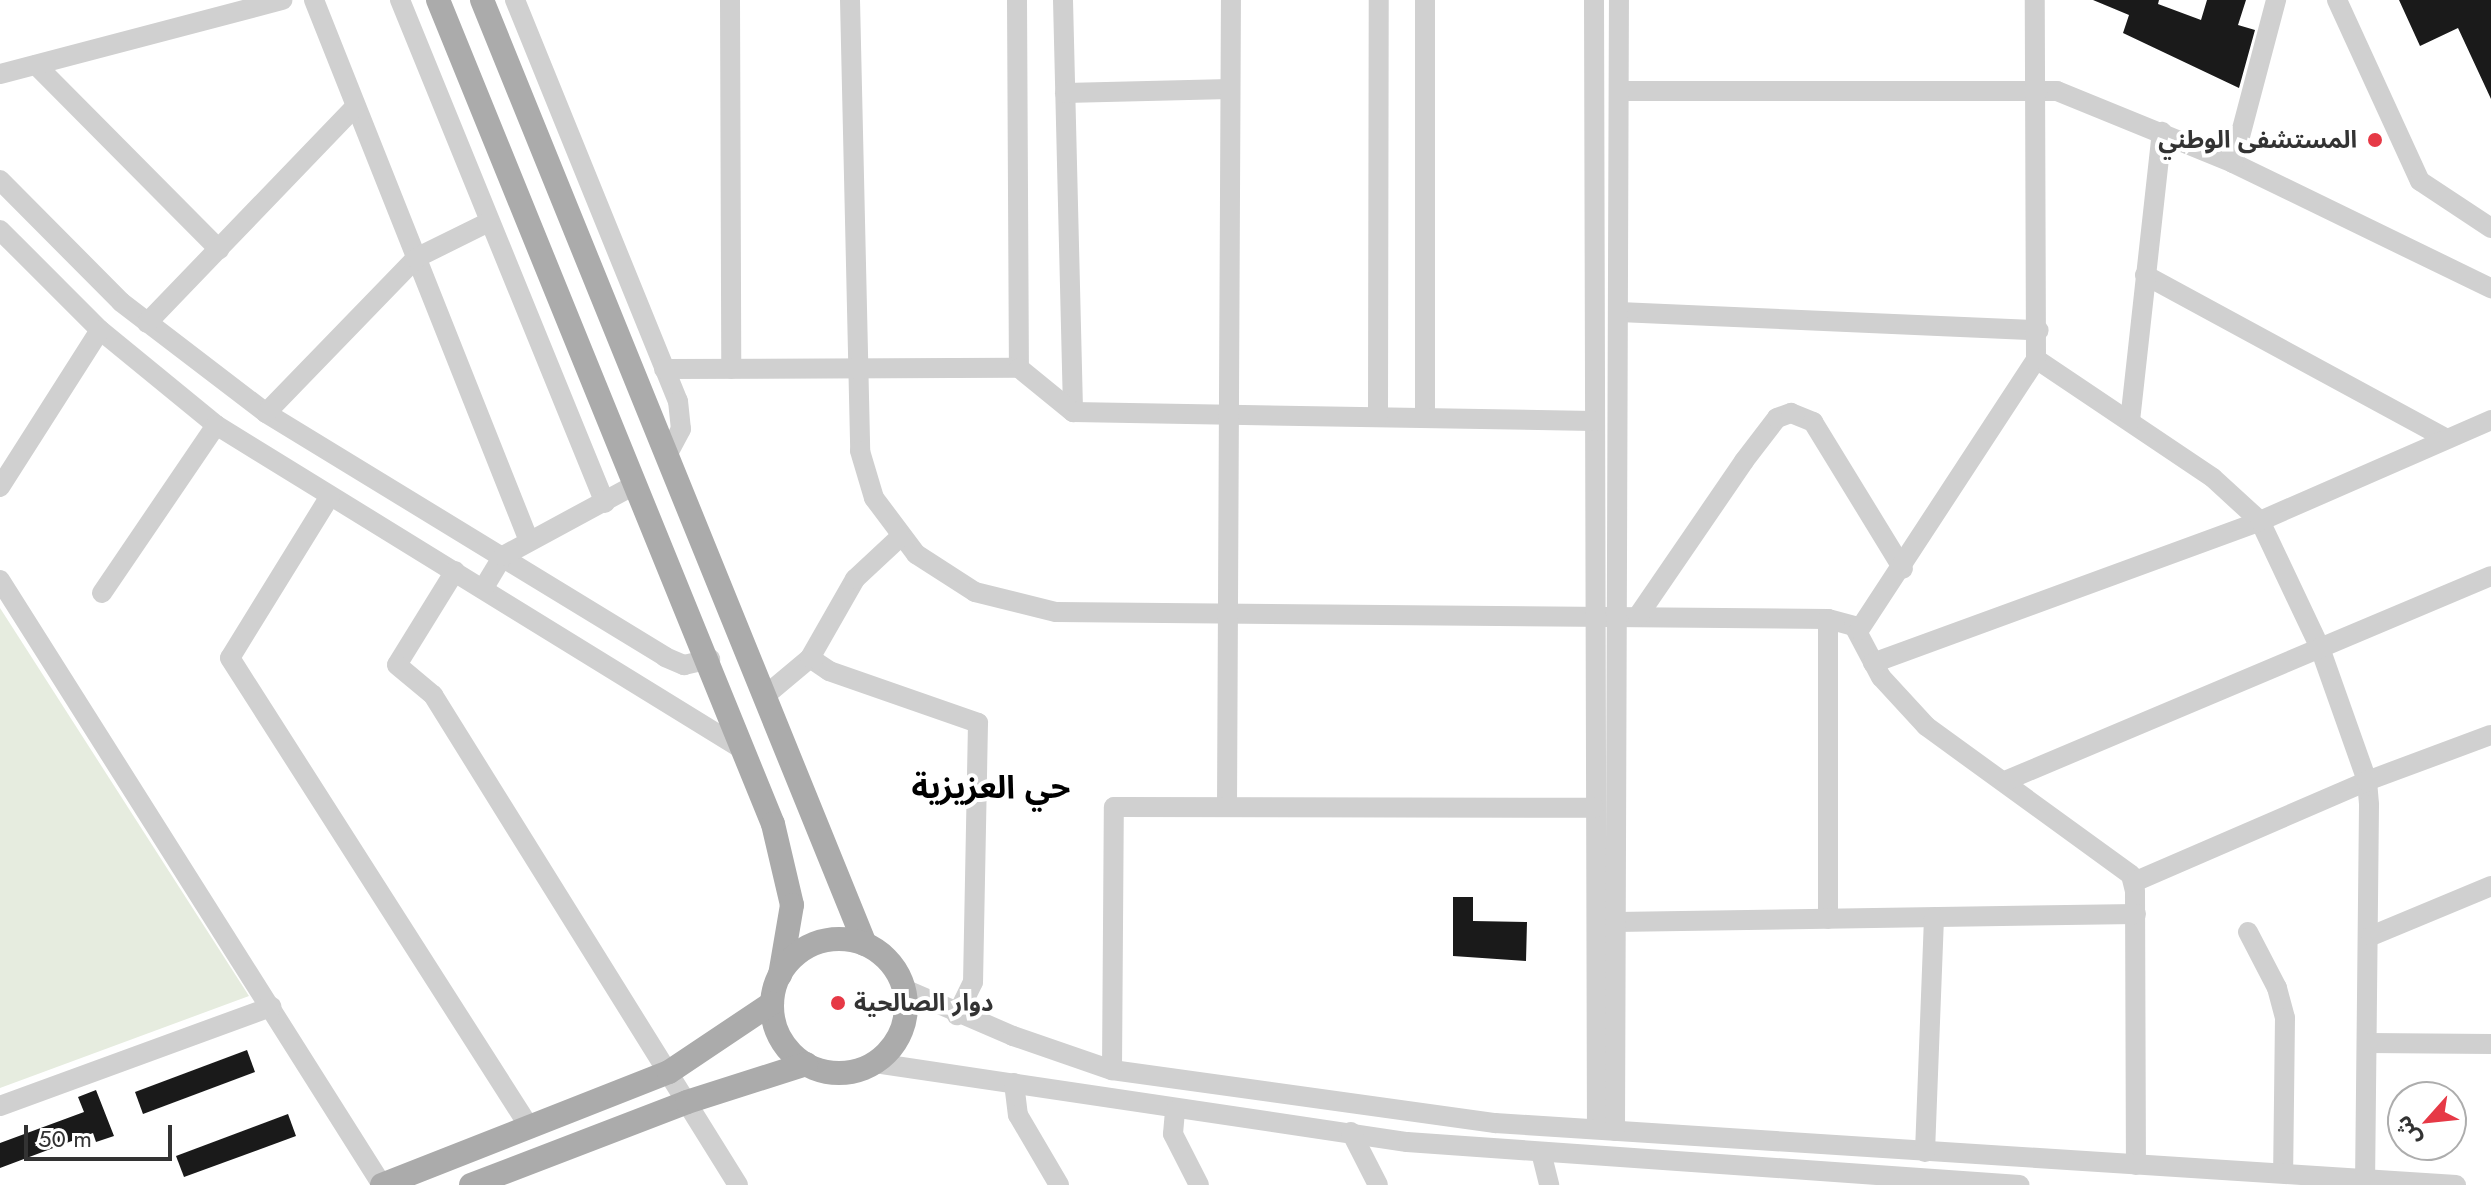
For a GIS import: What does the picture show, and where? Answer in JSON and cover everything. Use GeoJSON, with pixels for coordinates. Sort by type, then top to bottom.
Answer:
{"type":"FeatureCollection","features":[{"type":"Feature","properties":{"kind":"main road"},"geometry":{"type":"LineString","coordinates":[[438,0],[710,659],[789,882],[792,920],[772,1003],[781,1038],[806,1064],[841,1073],[875,1063],[901,1030],[904,989],[890,962],[865,944],[838,939],[811,945],[780,975]]}},
{"type":"Feature","properties":{"kind":"main road"},"geometry":{"type":"LineString","coordinates":[[482,0],[767,694],[865,944]]}},
{"type":"Feature","properties":{"kind":"main road"},"geometry":{"type":"LineString","coordinates":[[382,1185],[669,1072],[772,1003]]}},
{"type":"Feature","properties":{"kind":"main road"},"geometry":{"type":"LineString","coordinates":[[471,1185],[687,1102],[806,1064]]}},
{"type":"Feature","properties":{"kind":"street"},"geometry":{"type":"LineString","coordinates":[[0,74],[282,0]]}},
{"type":"Feature","properties":{"kind":"street"},"geometry":{"type":"LineString","coordinates":[[314,0],[529,541]]}},
{"type":"Feature","properties":{"kind":"street"},"geometry":{"type":"LineString","coordinates":[[400,0],[605,503]]}},
{"type":"Feature","properties":{"kind":"street"},"geometry":{"type":"LineString","coordinates":[[515,0],[682,417],[668,453]]}},
{"type":"Feature","properties":{"kind":"street"},"geometry":{"type":"LineString","coordinates":[[730,0],[731,369]]}},
{"type":"Feature","properties":{"kind":"street"},"geometry":{"type":"LineString","coordinates":[[850,0],[855,368],[866,478],[900,537],[951,580],[1025,608],[1226,614],[1828,619],[1859,630],[1873,663],[1926,726],[2122,864],[2134,882],[2136,1165]]}},
{"type":"Feature","properties":{"kind":"street"},"geometry":{"type":"LineString","coordinates":[[1017,0],[1019,368]]}},
{"type":"Feature","properties":{"kind":"street"},"geometry":{"type":"LineString","coordinates":[[1063,0],[1073,412]]}},
{"type":"Feature","properties":{"kind":"street"},"geometry":{"type":"LineString","coordinates":[[1227,807],[1231,0]]}},
{"type":"Feature","properties":{"kind":"street"},"geometry":{"type":"LineString","coordinates":[[1378,417],[1379,0]]}},
{"type":"Feature","properties":{"kind":"street"},"geometry":{"type":"LineString","coordinates":[[1425,0],[1425,418]]}},
{"type":"Feature","properties":{"kind":"street"},"geometry":{"type":"LineString","coordinates":[[1594,0],[1594,808],[1606,1130]]}},
{"type":"Feature","properties":{"kind":"street"},"geometry":{"type":"LineString","coordinates":[[1606,1130],[1628,616],[1619,312],[1619,0]]}},
{"type":"Feature","properties":{"kind":"street"},"geometry":{"type":"LineString","coordinates":[[1859,630],[1903,569],[2036,359],[2039,330],[2035,0]]}},
{"type":"Feature","properties":{"kind":"street"},"geometry":{"type":"LineString","coordinates":[[2233,163],[2276,0]]}},
{"type":"Feature","properties":{"kind":"street"},"geometry":{"type":"LineString","coordinates":[[2337,0],[2420,181],[2491,228]]}},
{"type":"Feature","properties":{"kind":"street"},"geometry":{"type":"LineString","coordinates":[[36,65],[219,249]]}},
{"type":"Feature","properties":{"kind":"street"},"geometry":{"type":"LineString","coordinates":[[1065,93],[1230,89]]}},
{"type":"Feature","properties":{"kind":"street"},"geometry":{"type":"LineString","coordinates":[[1619,91],[2036,89],[2080,97],[2233,163],[2491,288]]}},
{"type":"Feature","properties":{"kind":"street"},"geometry":{"type":"LineString","coordinates":[[147,323],[356,106]]}},
{"type":"Feature","properties":{"kind":"street"},"geometry":{"type":"LineString","coordinates":[[2130,421],[2162,132]]}},
{"type":"Feature","properties":{"kind":"street"},"geometry":{"type":"LineString","coordinates":[[0,180],[147,323],[266,413],[676,663],[710,659]]}},
{"type":"Feature","properties":{"kind":"street"},"geometry":{"type":"LineString","coordinates":[[266,413],[416,258],[489,222]]}},
{"type":"Feature","properties":{"kind":"street"},"geometry":{"type":"LineString","coordinates":[[1,233],[100,330],[216,425],[745,751]]}},
{"type":"Feature","properties":{"kind":"street"},"geometry":{"type":"LineString","coordinates":[[2145,275],[2445,438]]}},
{"type":"Feature","properties":{"kind":"street"},"geometry":{"type":"LineString","coordinates":[[1619,312],[2039,330]]}},
{"type":"Feature","properties":{"kind":"street"},"geometry":{"type":"LineString","coordinates":[[0,487],[100,330]]}},
{"type":"Feature","properties":{"kind":"street"},"geometry":{"type":"LineString","coordinates":[[2036,359],[2213,478],[2260,521],[2320,648],[2367,781],[2371,936],[2365,1178]]}},
{"type":"Feature","properties":{"kind":"street"},"geometry":{"type":"LineString","coordinates":[[664,369],[1019,368],[1073,412],[1594,421]]}},
{"type":"Feature","properties":{"kind":"street"},"geometry":{"type":"LineString","coordinates":[[1628,616],[1769,428],[1791,413],[1813,422],[1903,569]]}},
{"type":"Feature","properties":{"kind":"street"},"geometry":{"type":"LineString","coordinates":[[1873,663],[2260,521],[2491,420]]}},
{"type":"Feature","properties":{"kind":"street"},"geometry":{"type":"LineString","coordinates":[[102,593],[216,425]]}},
{"type":"Feature","properties":{"kind":"street"},"geometry":{"type":"LineString","coordinates":[[483,589],[503,556],[636,484]]}},
{"type":"Feature","properties":{"kind":"street"},"geometry":{"type":"LineString","coordinates":[[330,496],[230,658],[530,1128]]}},
{"type":"Feature","properties":{"kind":"street"},"geometry":{"type":"LineString","coordinates":[[767,694],[810,658],[855,579],[900,537]]}},
{"type":"Feature","properties":{"kind":"street"},"geometry":{"type":"LineString","coordinates":[[455,571],[397,665],[433,695],[738,1185]]}},
{"type":"Feature","properties":{"kind":"street"},"geometry":{"type":"LineString","coordinates":[[2005,781],[2491,576]]}},
{"type":"Feature","properties":{"kind":"street"},"geometry":{"type":"LineString","coordinates":[[0,580],[382,1185]]}},
{"type":"Feature","properties":{"kind":"street"},"geometry":{"type":"LineString","coordinates":[[1828,619],[1828,919]]}},
{"type":"Feature","properties":{"kind":"street"},"geometry":{"type":"LineString","coordinates":[[810,658],[829,671],[978,723],[973,982],[957,1015]]}},
{"type":"Feature","properties":{"kind":"street"},"geometry":{"type":"LineString","coordinates":[[2134,882],[2367,781],[2491,735]]}},
{"type":"Feature","properties":{"kind":"street"},"geometry":{"type":"LineString","coordinates":[[1112,1070],[1114,807],[1594,808]]}},
{"type":"Feature","properties":{"kind":"street"},"geometry":{"type":"LineString","coordinates":[[2371,936],[2491,886]]}},
{"type":"Feature","properties":{"kind":"street"},"geometry":{"type":"LineString","coordinates":[[1616,922],[2136,914]]}},
{"type":"Feature","properties":{"kind":"street"},"geometry":{"type":"LineString","coordinates":[[1925,1152],[1934,917]]}},
{"type":"Feature","properties":{"kind":"street"},"geometry":{"type":"LineString","coordinates":[[2248,932],[2277,988],[2285,1018],[2283,1173]]}},
{"type":"Feature","properties":{"kind":"street"},"geometry":{"type":"LineString","coordinates":[[904,989],[957,1015],[1112,1070],[1495,1123],[2456,1185]]}},
{"type":"Feature","properties":{"kind":"street"},"geometry":{"type":"LineString","coordinates":[[0,1106],[271,1007]]}},
{"type":"Feature","properties":{"kind":"street"},"geometry":{"type":"LineString","coordinates":[[2368,1043],[2491,1044]]}},
{"type":"Feature","properties":{"kind":"street"},"geometry":{"type":"LineString","coordinates":[[875,1063],[1175,1111],[1727,1176],[2019,1185]]}},
{"type":"Feature","properties":{"kind":"street"},"geometry":{"type":"LineString","coordinates":[[1014,1083],[1018,1115],[1059,1185]]}},
{"type":"Feature","properties":{"kind":"street"},"geometry":{"type":"LineString","coordinates":[[1175,1111],[1173,1134],[1199,1185]]}},
{"type":"Feature","properties":{"kind":"street"},"geometry":{"type":"LineString","coordinates":[[1351,1132],[1378,1185]]}},
{"type":"Feature","properties":{"kind":"street"},"geometry":{"type":"LineString","coordinates":[[1541,1152],[1549,1185]]}},
{"type":"Feature","properties":{"kind":"shaded area"},"geometry":{"type":"Polygon","coordinates":[[[0,608],[249,996],[0,1088],[0,608]]]}},
{"type":"Feature","properties":{"kind":"building"},"geometry":{"type":"Polygon","coordinates":[[[2093,0],[2159,0],[2158,4],[2201,20],[2207,0],[2246,0],[2238,25],[2255,30],[2239,88],[2123,33],[2129,15],[2093,0]]]}},
{"type":"Feature","properties":{"kind":"building"},"geometry":{"type":"Polygon","coordinates":[[[2399,0],[2491,0],[2491,99],[2458,28],[2420,46],[2399,0]]]}},
{"type":"Feature","properties":{"kind":"building"},"geometry":{"type":"Polygon","coordinates":[[[1453,897],[1473,897],[1473,921],[1527,922],[1526,961],[1453,956],[1453,897]]]}},
{"type":"Feature","properties":{"kind":"building"},"geometry":{"type":"Polygon","coordinates":[[[247,1050],[255,1072],[143,1114],[135,1092],[247,1050]]]}},
{"type":"Feature","properties":{"kind":"building"},"geometry":{"type":"Polygon","coordinates":[[[96,1090],[114,1136],[96,1142],[93,1133],[0,1168],[0,1143],[84,1112],[78,1097],[96,1090]]]}},
{"type":"Feature","properties":{"kind":"building"},"geometry":{"type":"Polygon","coordinates":[[[288,1114],[296,1136],[184,1177],[176,1156],[288,1114]]]}},
{"type":"Feature","properties":{"kind":"place","name":"المستشفى الوطني"},"geometry":{"type":"Point","coordinates":[2375,140]}},
{"type":"Feature","properties":{"kind":"place","name":"دوار الصالحية"},"geometry":{"type":"Point","coordinates":[838,1003]}},
{"type":"Feature","properties":{"kind":"district","name":"حي العزيزية"},"geometry":{"type":"Point","coordinates":[991,787]}}]}
